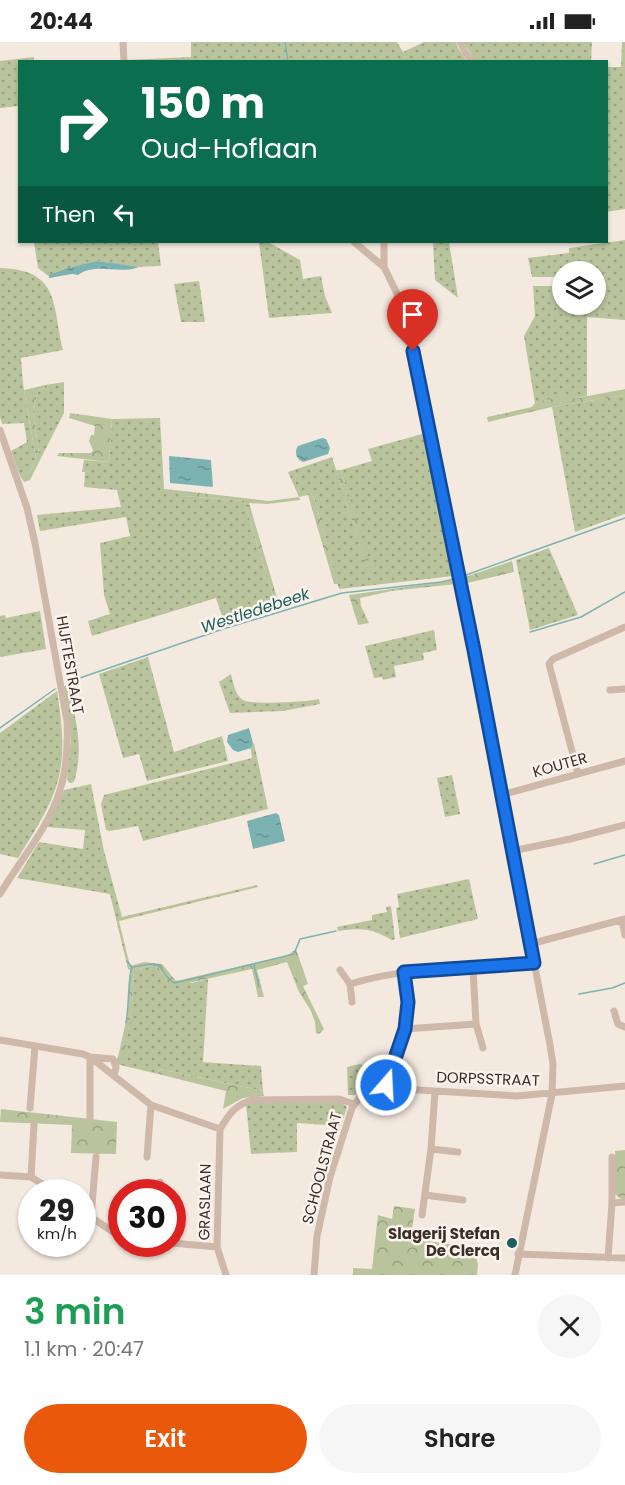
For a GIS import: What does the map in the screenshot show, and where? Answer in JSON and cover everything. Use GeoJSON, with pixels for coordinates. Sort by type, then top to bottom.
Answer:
{"type":"FeatureCollection","features":[{"type":"Feature","properties":{"kind":"street"},"geometry":{"type":"LineString","coordinates":[[123,42],[124,60]]}},
{"type":"Feature","properties":{"kind":"street"},"geometry":{"type":"LineString","coordinates":[[460,42],[471,60]]}},
{"type":"Feature","properties":{"kind":"street"},"geometry":{"type":"LineString","coordinates":[[355,243],[384,267],[404,308],[474,650],[553,1064],[552,1094],[515,1275]]}},
{"type":"Feature","properties":{"kind":"street"},"geometry":{"type":"LineString","coordinates":[[384,243],[384,267]]}},
{"type":"Feature","properties":{"kind":"street","name":"HIJFTESTRAAT"},"geometry":{"type":"LineString","coordinates":[[0,430],[27,508],[35,543],[66,721],[67,754],[60,791],[54,806],[0,894]]}},
{"type":"Feature","properties":{"kind":"street"},"geometry":{"type":"LineString","coordinates":[[578,774],[549,664],[553,659],[625,627]]}},
{"type":"Feature","properties":{"kind":"street"},"geometry":{"type":"LineString","coordinates":[[610,690],[625,690]]}},
{"type":"Feature","properties":{"kind":"street","name":"KOUTER"},"geometry":{"type":"LineString","coordinates":[[501,795],[625,761]]}},
{"type":"Feature","properties":{"kind":"street"},"geometry":{"type":"LineString","coordinates":[[512,851],[625,825]]}},
{"type":"Feature","properties":{"kind":"street"},"geometry":{"type":"LineString","coordinates":[[530,944],[623,919],[625,935]]}},
{"type":"Feature","properties":{"kind":"street"},"geometry":{"type":"LineString","coordinates":[[350,984],[404,972],[534,963]]}},
{"type":"Feature","properties":{"kind":"street"},"geometry":{"type":"LineString","coordinates":[[473,968],[476,1024],[483,1048]]}},
{"type":"Feature","properties":{"kind":"street"},"geometry":{"type":"LineString","coordinates":[[340,970],[350,984],[352,1002]]}},
{"type":"Feature","properties":{"kind":"street"},"geometry":{"type":"LineString","coordinates":[[385,1088],[405,1029],[408,1002],[404,972]]}},
{"type":"Feature","properties":{"kind":"street"},"geometry":{"type":"LineString","coordinates":[[614,1011],[618,1024],[625,1027]]}},
{"type":"Feature","properties":{"kind":"street"},"geometry":{"type":"LineString","coordinates":[[405,1029],[476,1024]]}},
{"type":"Feature","properties":{"kind":"street"},"geometry":{"type":"LineString","coordinates":[[0,1040],[83,1054],[151,1105],[220,1129],[234,1108],[252,1100],[339,1099],[354,1104]]}},
{"type":"Feature","properties":{"kind":"street"},"geometry":{"type":"LineString","coordinates":[[30,1108],[35,1046]]}},
{"type":"Feature","properties":{"kind":"street"},"geometry":{"type":"LineString","coordinates":[[90,1057],[114,1059],[116,1067],[114,1076]]}},
{"type":"Feature","properties":{"kind":"street"},"geometry":{"type":"LineString","coordinates":[[90,1057],[90,1118]]}},
{"type":"Feature","properties":{"kind":"street","name":"DORPSSTRAAT"},"geometry":{"type":"LineString","coordinates":[[354,1104],[367,1094],[385,1088],[517,1096],[625,1086]]}},
{"type":"Feature","properties":{"kind":"street"},"geometry":{"type":"LineString","coordinates":[[422,1215],[431,1149],[435,1091]]}},
{"type":"Feature","properties":{"kind":"street","name":"SCHOOLSTRAAT"},"geometry":{"type":"LineString","coordinates":[[314,1275],[317,1236],[324,1199],[354,1104]]}},
{"type":"Feature","properties":{"kind":"street"},"geometry":{"type":"LineString","coordinates":[[147,1157],[151,1105]]}},
{"type":"Feature","properties":{"kind":"street"},"geometry":{"type":"LineString","coordinates":[[32,1177],[34,1125]]}},
{"type":"Feature","properties":{"kind":"street","name":"GRASLAAN"},"geometry":{"type":"LineString","coordinates":[[220,1129],[217,1247],[226,1275]]}},
{"type":"Feature","properties":{"kind":"street"},"geometry":{"type":"LineString","coordinates":[[431,1149],[458,1152]]}},
{"type":"Feature","properties":{"kind":"street"},"geometry":{"type":"LineString","coordinates":[[94,1179],[96,1157]]}},
{"type":"Feature","properties":{"kind":"street"},"geometry":{"type":"LineString","coordinates":[[608,1257],[612,1203],[612,1157]]}},
{"type":"Feature","properties":{"kind":"street"},"geometry":{"type":"LineString","coordinates":[[0,1175],[35,1179]]}},
{"type":"Feature","properties":{"kind":"street"},"geometry":{"type":"LineString","coordinates":[[425,1195],[463,1200]]}},
{"type":"Feature","properties":{"kind":"street"},"geometry":{"type":"LineString","coordinates":[[612,1203],[625,1202]]}},
{"type":"Feature","properties":{"kind":"street"},"geometry":{"type":"LineString","coordinates":[[186,1244],[217,1247]]}},
{"type":"Feature","properties":{"kind":"street"},"geometry":{"type":"LineString","coordinates":[[518,1254],[625,1258]]}},
{"type":"Feature","properties":{"kind":"green space"},"geometry":{"type":"Polygon","coordinates":[[[191,42],[397,42],[403,52],[424,42],[456,42],[466,60],[127,60],[191,57],[191,42]]]}},
{"type":"Feature","properties":{"kind":"green space"},"geometry":{"type":"Polygon","coordinates":[[[463,42],[592,42],[591,60],[475,60],[463,42]]]}},
{"type":"Feature","properties":{"kind":"green space"},"geometry":{"type":"Polygon","coordinates":[[[622,42],[625,42],[625,209],[608,212],[608,67],[621,67],[622,42]]]}},
{"type":"Feature","properties":{"kind":"green space"},"geometry":{"type":"Polygon","coordinates":[[[34,57],[34,60],[18,60],[18,106],[0,108],[0,61],[34,57]]]}},
{"type":"Feature","properties":{"kind":"green space"},"geometry":{"type":"Polygon","coordinates":[[[625,240],[625,320],[587,317],[587,396],[572,399],[570,395],[535,403],[524,336],[535,316],[533,286],[552,286],[552,315],[606,315],[606,261],[552,261],[552,277],[532,277],[528,258],[569,253],[569,248],[625,240]]]}},
{"type":"Feature","properties":{"kind":"green space"},"geometry":{"type":"Polygon","coordinates":[[[34,243],[158,243],[161,266],[130,267],[98,261],[51,278],[38,268],[34,243]]]}},
{"type":"Feature","properties":{"kind":"green space"},"geometry":{"type":"Polygon","coordinates":[[[259,243],[270,243],[300,260],[303,279],[321,276],[325,296],[332,313],[269,318],[259,243]]]}},
{"type":"Feature","properties":{"kind":"green space"},"geometry":{"type":"Polygon","coordinates":[[[433,243],[449,243],[458,298],[435,280],[433,243]]]}},
{"type":"Feature","properties":{"kind":"green space"},"geometry":{"type":"Polygon","coordinates":[[[0,268],[19,270],[34,275],[43,282],[54,304],[63,350],[21,358],[23,384],[36,459],[30,472],[20,476],[11,451],[27,442],[24,423],[2,424],[0,417],[0,268]]]}},
{"type":"Feature","properties":{"kind":"green space"},"geometry":{"type":"Polygon","coordinates":[[[199,281],[205,322],[181,322],[174,284],[199,281]]]}},
{"type":"Feature","properties":{"kind":"green space"},"geometry":{"type":"Polygon","coordinates":[[[64,382],[64,413],[42,456],[39,453],[33,412],[38,391],[45,388],[45,385],[64,382]]]}},
{"type":"Feature","properties":{"kind":"green space"},"geometry":{"type":"Polygon","coordinates":[[[45,385],[45,388],[38,391],[33,412],[39,453],[42,456],[30,480],[24,482],[20,476],[30,472],[36,459],[24,390],[45,385]]]}},
{"type":"Feature","properties":{"kind":"green space"},"geometry":{"type":"Polygon","coordinates":[[[625,389],[625,395],[552,407],[488,422],[487,417],[532,407],[535,403],[571,394],[572,399],[625,389]]]}},
{"type":"Feature","properties":{"kind":"green space"},"geometry":{"type":"Polygon","coordinates":[[[625,395],[625,514],[575,532],[552,407],[625,395]]]}},
{"type":"Feature","properties":{"kind":"green space"},"geometry":{"type":"Polygon","coordinates":[[[70,413],[112,419],[109,462],[57,456],[59,453],[91,453],[93,450],[89,441],[91,435],[94,435],[95,426],[69,418],[70,413]]]}},
{"type":"Feature","properties":{"kind":"green space"},"geometry":{"type":"Polygon","coordinates":[[[160,418],[164,489],[184,491],[185,496],[244,501],[275,603],[278,601],[281,608],[225,625],[216,598],[92,636],[88,621],[110,614],[104,595],[100,543],[130,536],[126,517],[40,531],[37,515],[121,507],[117,490],[84,487],[85,472],[82,472],[84,460],[109,462],[112,419],[160,418]]]}},
{"type":"Feature","properties":{"kind":"green space"},"geometry":{"type":"Polygon","coordinates":[[[426,433],[453,576],[339,589],[313,494],[299,497],[288,472],[332,457],[370,577],[373,577],[341,470],[372,461],[368,449],[426,433]]]}},
{"type":"Feature","properties":{"kind":"green space"},"geometry":{"type":"Polygon","coordinates":[[[336,470],[341,470],[374,577],[370,578],[336,470]]]}},
{"type":"Feature","properties":{"kind":"green space"},"geometry":{"type":"Polygon","coordinates":[[[184,491],[269,501],[299,497],[300,500],[267,504],[249,503],[278,601],[275,603],[244,501],[184,496],[184,491]]]}},
{"type":"Feature","properties":{"kind":"green space"},"geometry":{"type":"Polygon","coordinates":[[[313,494],[338,584],[334,584],[308,495],[313,494]]]}},
{"type":"Feature","properties":{"kind":"green space"},"geometry":{"type":"Polygon","coordinates":[[[549,548],[578,615],[530,630],[516,560],[549,548]]]}},
{"type":"Feature","properties":{"kind":"green space"},"geometry":{"type":"Polygon","coordinates":[[[512,561],[514,572],[463,584],[462,578],[512,561]]]}},
{"type":"Feature","properties":{"kind":"green space"},"geometry":{"type":"Polygon","coordinates":[[[455,580],[456,584],[391,591],[360,598],[369,623],[358,625],[349,595],[455,580]]]}},
{"type":"Feature","properties":{"kind":"green space"},"geometry":{"type":"Polygon","coordinates":[[[40,611],[46,649],[0,657],[0,616],[5,615],[6,618],[40,611]]]}},
{"type":"Feature","properties":{"kind":"green space"},"geometry":{"type":"Polygon","coordinates":[[[434,630],[437,650],[423,653],[424,660],[394,666],[396,677],[383,680],[382,677],[374,678],[365,646],[434,630]]]}},
{"type":"Feature","properties":{"kind":"green space"},"geometry":{"type":"Polygon","coordinates":[[[148,657],[174,752],[222,736],[228,761],[147,781],[139,754],[123,758],[99,674],[148,657]]]}},
{"type":"Feature","properties":{"kind":"green space"},"geometry":{"type":"Polygon","coordinates":[[[231,674],[236,692],[240,698],[248,702],[292,702],[319,699],[320,704],[283,711],[230,713],[219,682],[231,674]]]}},
{"type":"Feature","properties":{"kind":"green space"},"geometry":{"type":"Polygon","coordinates":[[[64,686],[66,686],[73,710],[79,746],[77,770],[74,782],[70,783],[67,780],[71,740],[64,686]]]}},
{"type":"Feature","properties":{"kind":"green space"},"geometry":{"type":"Polygon","coordinates":[[[57,691],[62,742],[58,780],[44,815],[18,858],[0,854],[0,733],[57,691]]]}},
{"type":"Feature","properties":{"kind":"green space"},"geometry":{"type":"Polygon","coordinates":[[[254,743],[268,809],[143,841],[138,826],[106,830],[101,804],[104,795],[252,758],[250,744],[254,743]]]}},
{"type":"Feature","properties":{"kind":"green space"},"geometry":{"type":"Polygon","coordinates":[[[452,775],[460,814],[445,817],[437,778],[452,775]]]}},
{"type":"Feature","properties":{"kind":"green space"},"geometry":{"type":"Polygon","coordinates":[[[91,784],[104,851],[122,917],[257,885],[258,887],[119,921],[130,966],[130,970],[128,969],[110,894],[17,878],[39,842],[83,849],[85,830],[47,827],[64,790],[91,784]]]}},
{"type":"Feature","properties":{"kind":"green space"},"geometry":{"type":"Polygon","coordinates":[[[469,879],[478,919],[400,938],[396,908],[399,907],[397,894],[469,879]]]}},
{"type":"Feature","properties":{"kind":"green space"},"geometry":{"type":"Polygon","coordinates":[[[391,906],[395,939],[392,940],[366,930],[338,931],[337,927],[372,920],[372,915],[387,912],[386,907],[391,906]]]}},
{"type":"Feature","properties":{"kind":"green space"},"geometry":{"type":"Polygon","coordinates":[[[296,949],[308,984],[303,986],[324,1029],[319,1034],[316,1033],[311,1011],[299,992],[287,962],[257,970],[264,997],[258,997],[252,969],[175,986],[167,982],[158,967],[150,966],[134,970],[132,1008],[124,1057],[118,1057],[128,1012],[130,966],[144,962],[162,964],[176,981],[288,955],[296,949]]]}},
{"type":"Feature","properties":{"kind":"green space"},"geometry":{"type":"Polygon","coordinates":[[[150,966],[158,967],[167,982],[192,983],[208,979],[203,1062],[261,1066],[263,1091],[159,1069],[158,1074],[116,1064],[118,1057],[123,1057],[132,1008],[134,970],[150,966]]]}},
{"type":"Feature","properties":{"kind":"green space"},"geometry":{"type":"Polygon","coordinates":[[[360,1064],[385,1074],[381,1084],[355,1095],[348,1095],[347,1067],[360,1064]]]}},
{"type":"Feature","properties":{"kind":"green space"},"geometry":{"type":"Polygon","coordinates":[[[159,1069],[263,1091],[264,1096],[243,1098],[223,1109],[226,1091],[158,1074],[159,1069]]]}},
{"type":"Feature","properties":{"kind":"green space"},"geometry":{"type":"Polygon","coordinates":[[[254,1102],[341,1102],[347,1107],[341,1126],[297,1123],[297,1152],[251,1154],[246,1104],[254,1102]]]}},
{"type":"Feature","properties":{"kind":"green space"},"geometry":{"type":"Polygon","coordinates":[[[1,1109],[117,1122],[116,1154],[71,1153],[72,1125],[0,1122],[1,1109]]]}},
{"type":"Feature","properties":{"kind":"green space"},"geometry":{"type":"Polygon","coordinates":[[[625,1150],[625,1199],[621,1199],[615,1194],[615,1151],[625,1150]]]}},
{"type":"Feature","properties":{"kind":"green space"},"geometry":{"type":"Polygon","coordinates":[[[394,1206],[415,1209],[411,1235],[457,1245],[458,1255],[476,1256],[477,1275],[353,1275],[353,1268],[372,1269],[378,1215],[392,1219],[394,1206]]]}},
{"type":"Feature","properties":{"kind":"water"},"geometry":{"type":"Polygon","coordinates":[[[97,261],[139,267],[124,270],[92,269],[78,275],[49,278],[49,275],[65,269],[97,261]]]}},
{"type":"Feature","properties":{"kind":"water"},"geometry":{"type":"Polygon","coordinates":[[[322,438],[326,439],[330,448],[328,454],[303,462],[297,457],[298,446],[322,438]]]}},
{"type":"Feature","properties":{"kind":"water"},"geometry":{"type":"Polygon","coordinates":[[[169,456],[211,460],[213,487],[170,483],[169,456]]]}},
{"type":"Feature","properties":{"kind":"water"},"geometry":{"type":"Polygon","coordinates":[[[249,728],[253,743],[251,748],[238,752],[233,750],[227,742],[228,735],[249,728]]]}},
{"type":"Feature","properties":{"kind":"water"},"geometry":{"type":"Polygon","coordinates":[[[276,813],[279,815],[285,841],[253,849],[247,821],[276,813]]]}},
{"type":"Feature","properties":{"kind":"waterway"},"geometry":{"type":"LineString","coordinates":[[285,42],[288,60]]}},
{"type":"Feature","properties":{"kind":"waterway","name":"Westledebeek"},"geometry":{"type":"LineString","coordinates":[[463,576],[625,518]]}},
{"type":"Feature","properties":{"kind":"waterway","name":"Westledebeek"},"geometry":{"type":"LineString","coordinates":[[68,682],[223,629],[342,593],[454,579]]}},
{"type":"Feature","properties":{"kind":"waterway"},"geometry":{"type":"LineString","coordinates":[[530,632],[581,617],[625,592]]}},
{"type":"Feature","properties":{"kind":"waterway","name":"Westledebeek"},"geometry":{"type":"LineString","coordinates":[[0,728],[55,689]]}},
{"type":"Feature","properties":{"kind":"waterway"},"geometry":{"type":"LineString","coordinates":[[594,864],[625,855]]}},
{"type":"Feature","properties":{"kind":"waterway"},"geometry":{"type":"LineString","coordinates":[[133,967],[157,965],[175,983],[294,954],[300,939],[336,931]]}},
{"type":"Feature","properties":{"kind":"waterway"},"geometry":{"type":"LineString","coordinates":[[127,961],[132,967]]}},
{"type":"Feature","properties":{"kind":"waterway"},"geometry":{"type":"LineString","coordinates":[[254,965],[259,987]]}},
{"type":"Feature","properties":{"kind":"waterway"},"geometry":{"type":"LineString","coordinates":[[126,1023],[132,968]]}},
{"type":"Feature","properties":{"kind":"waterway"},"geometry":{"type":"LineString","coordinates":[[579,994],[612,988],[625,983]]}},
{"type":"Feature","properties":{"kind":"place","name":"Slagerij Stefan De Clercq"},"geometry":{"type":"Point","coordinates":[512,1243]}},
{"type":"Feature","properties":{"kind":"route"},"geometry":{"type":"LineString","coordinates":[[386,1085],[405,1029],[408,1002],[404,972],[534,963],[474,650],[413,351]]}}]}
